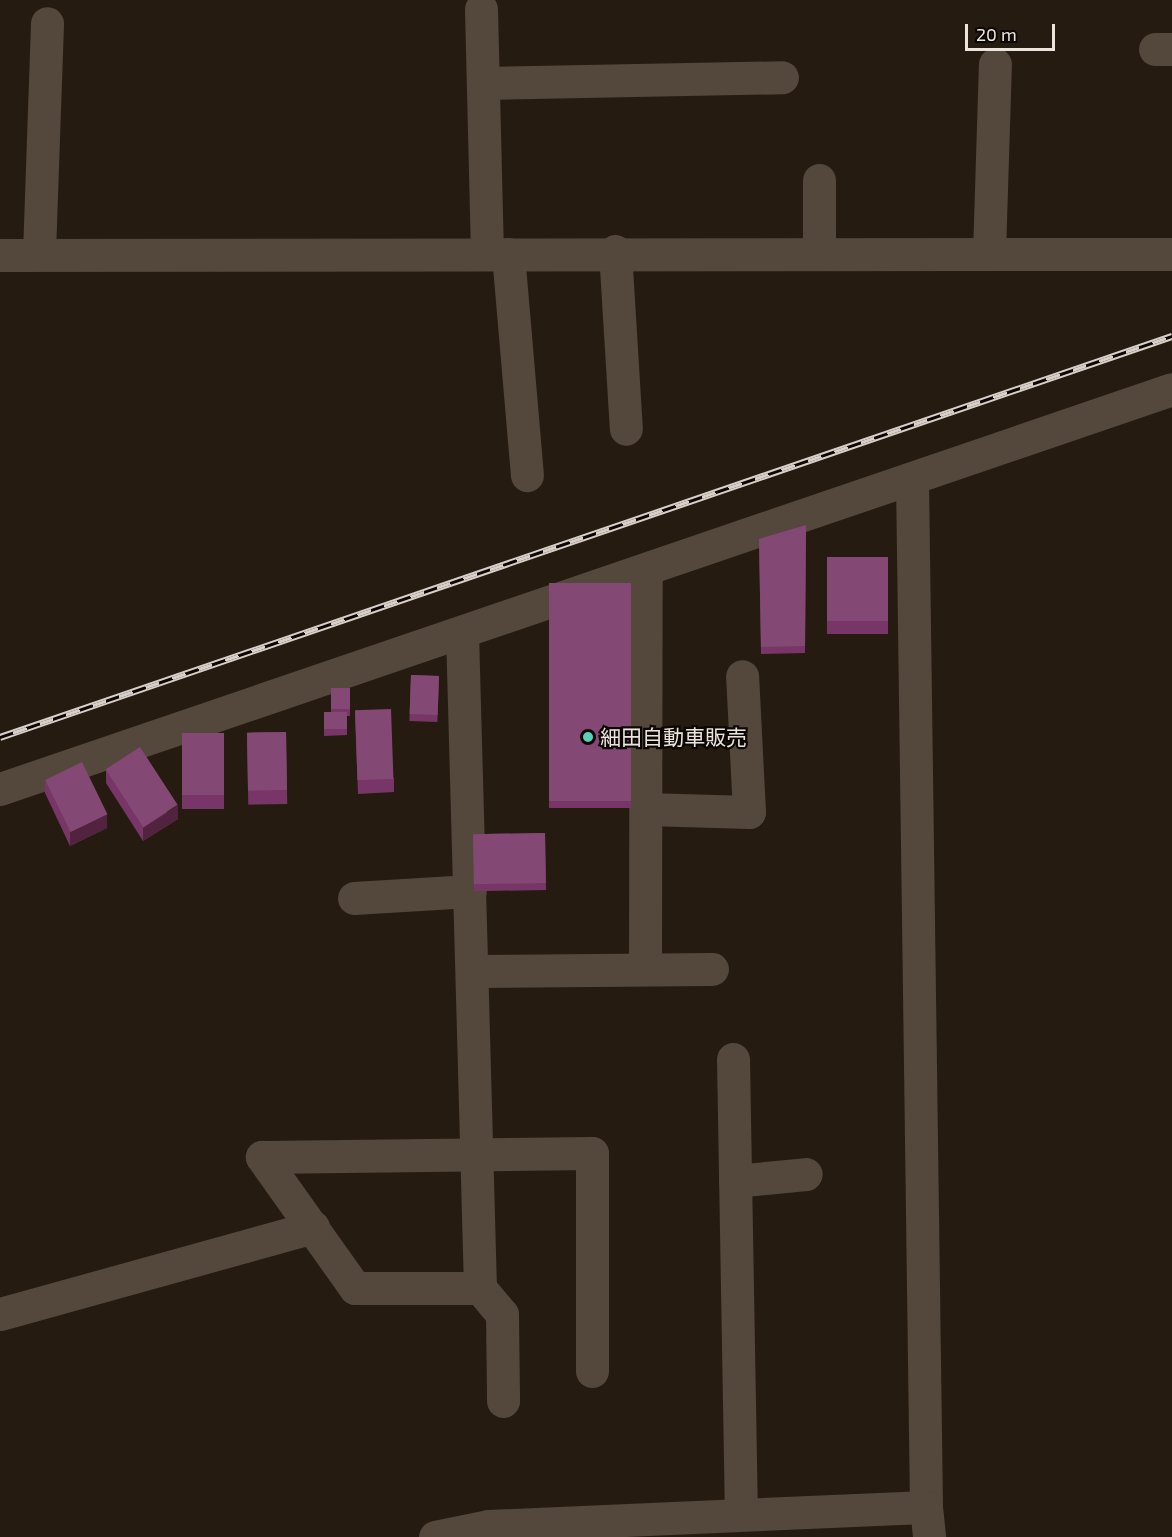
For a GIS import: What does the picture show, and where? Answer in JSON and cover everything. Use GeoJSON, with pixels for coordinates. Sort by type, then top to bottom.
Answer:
{"type":"FeatureCollection","features":[{"type":"Feature","properties":{"kind":"street"},"geometry":{"type":"LineString","coordinates":[[481,9],[483,83],[498,254],[527,475]]}},
{"type":"Feature","properties":{"kind":"street"},"geometry":{"type":"LineString","coordinates":[[39,253],[47,23]]}},
{"type":"Feature","properties":{"kind":"street"},"geometry":{"type":"LineString","coordinates":[[989,253],[995,64]]}},
{"type":"Feature","properties":{"kind":"street"},"geometry":{"type":"LineString","coordinates":[[483,83],[782,77]]}},
{"type":"Feature","properties":{"kind":"street"},"geometry":{"type":"LineString","coordinates":[[819,180],[819,252]]}},
{"type":"Feature","properties":{"kind":"street"},"geometry":{"type":"LineString","coordinates":[[0,255],[39,253],[498,254],[615,251],[1172,254]]}},
{"type":"Feature","properties":{"kind":"street"},"geometry":{"type":"LineString","coordinates":[[615,251],[626,429]]}},
{"type":"Feature","properties":{"kind":"street"},"geometry":{"type":"LineString","coordinates":[[0,789],[1172,389]]}},
{"type":"Feature","properties":{"kind":"street"},"geometry":{"type":"LineString","coordinates":[[435,1537],[741,1514],[928,1522],[912,479]]}},
{"type":"Feature","properties":{"kind":"street"},"geometry":{"type":"LineString","coordinates":[[645,969],[646,570]]}},
{"type":"Feature","properties":{"kind":"street"},"geometry":{"type":"LineString","coordinates":[[462,632],[480,1288],[502,1314],[503,1401]]}},
{"type":"Feature","properties":{"kind":"street"},"geometry":{"type":"LineString","coordinates":[[645,809],[748,812],[742,676]]}},
{"type":"Feature","properties":{"kind":"street"},"geometry":{"type":"LineString","coordinates":[[354,898],[470,891]]}},
{"type":"Feature","properties":{"kind":"street"},"geometry":{"type":"LineString","coordinates":[[471,971],[712,969]]}},
{"type":"Feature","properties":{"kind":"street"},"geometry":{"type":"LineString","coordinates":[[733,1059],[741,1514]]}},
{"type":"Feature","properties":{"kind":"street"},"geometry":{"type":"LineString","coordinates":[[480,1288],[355,1288],[262,1158],[592,1153],[592,1371]]}},
{"type":"Feature","properties":{"kind":"street"},"geometry":{"type":"LineString","coordinates":[[735,1181],[806,1174]]}},
{"type":"Feature","properties":{"kind":"street"},"geometry":{"type":"LineString","coordinates":[[0,1314],[313,1227]]}},
{"type":"Feature","properties":{"kind":"building"},"geometry":{"type":"Polygon","coordinates":[[[806,525],[805,646],[761,647],[759,539],[806,525]]]}},
{"type":"Feature","properties":{"kind":"building"},"geometry":{"type":"Polygon","coordinates":[[[827,557],[888,557],[888,621],[827,621],[827,557]]]}},
{"type":"Feature","properties":{"kind":"building"},"geometry":{"type":"Polygon","coordinates":[[[549,583],[631,583],[631,801],[549,801],[549,583]]]}},
{"type":"Feature","properties":{"kind":"building"},"geometry":{"type":"Polygon","coordinates":[[[411,675],[439,676],[438,715],[410,714],[411,675]]]}},
{"type":"Feature","properties":{"kind":"building"},"geometry":{"type":"Polygon","coordinates":[[[331,688],[350,688],[350,709],[331,709],[331,688]]]}},
{"type":"Feature","properties":{"kind":"building"},"geometry":{"type":"Polygon","coordinates":[[[391,709],[393,779],[357,780],[355,710],[391,709]]]}},
{"type":"Feature","properties":{"kind":"building"},"geometry":{"type":"Polygon","coordinates":[[[324,712],[347,712],[347,729],[324,729],[324,712]]]}},
{"type":"Feature","properties":{"kind":"building"},"geometry":{"type":"Polygon","coordinates":[[[286,732],[287,790],[248,791],[247,733],[286,732]]]}},
{"type":"Feature","properties":{"kind":"building"},"geometry":{"type":"Polygon","coordinates":[[[182,733],[224,733],[224,795],[182,795],[182,733]]]}},
{"type":"Feature","properties":{"kind":"building"},"geometry":{"type":"Polygon","coordinates":[[[140,747],[178,805],[143,827],[106,769],[140,747]]]}},
{"type":"Feature","properties":{"kind":"building"},"geometry":{"type":"Polygon","coordinates":[[[82,762],[107,814],[71,832],[45,780],[82,762]]]}},
{"type":"Feature","properties":{"kind":"building"},"geometry":{"type":"Polygon","coordinates":[[[545,833],[546,883],[474,884],[473,834],[545,833]]]}},
{"type":"Feature","properties":{"kind":"railway"},"geometry":{"type":"LineString","coordinates":[[0,737],[1172,336]]}},
{"type":"Feature","properties":{"kind":"place","name":"細田自動車販売"},"geometry":{"type":"Point","coordinates":[588,737]}}]}
